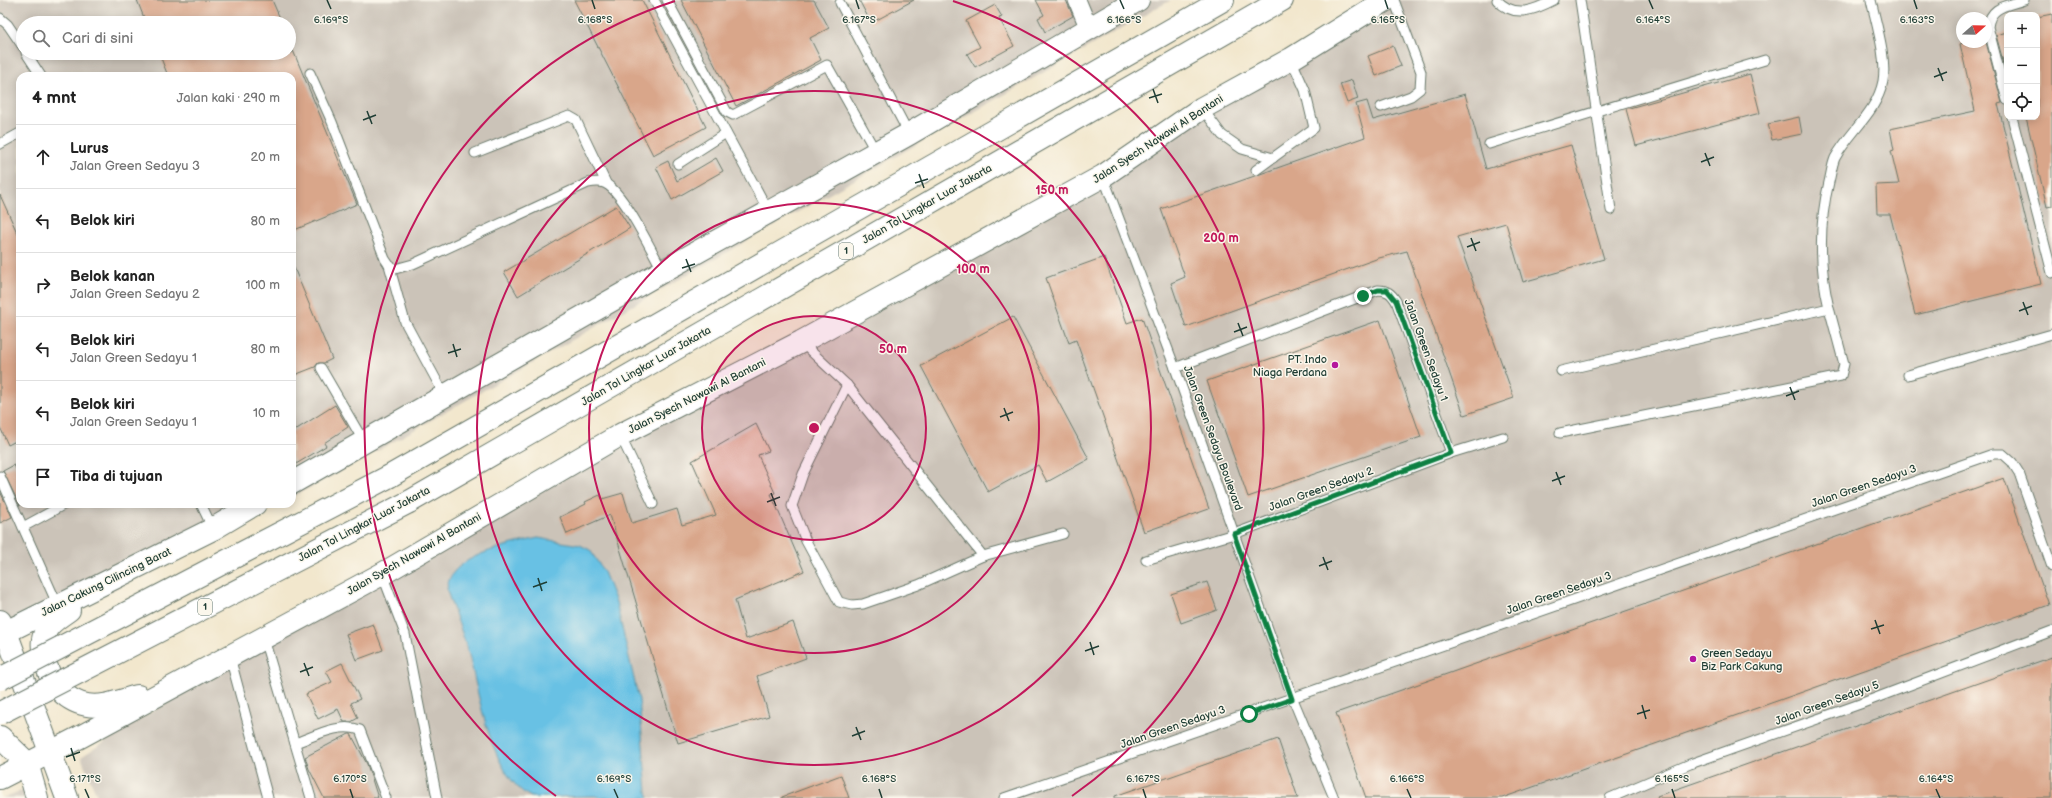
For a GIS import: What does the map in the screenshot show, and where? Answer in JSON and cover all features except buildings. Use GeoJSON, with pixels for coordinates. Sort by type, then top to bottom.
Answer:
{"type":"FeatureCollection","features":[{"type":"Feature","properties":{"kind":"main road"},"geometry":{"type":"LineString","coordinates":[[296,481],[663,271],[909,134],[1138,0]]}},
{"type":"Feature","properties":{"kind":"main road"},"geometry":{"type":"LineString","coordinates":[[0,680],[390,476],[1223,0]]}},
{"type":"Feature","properties":{"kind":"main road","name":"Jalan Tol Lingkar Luar Jakarta"},"geometry":{"type":"LineString","coordinates":[[0,713],[409,502],[1282,0]]}},
{"type":"Feature","properties":{"kind":"main road","name":"Jalan Syech Nawawi Al Bantani"},"geometry":{"type":"LineString","coordinates":[[0,778],[27,763],[51,753],[264,639],[382,574],[620,435],[801,342],[1103,176],[1202,108],[1291,59],[1386,0]]}},
{"type":"Feature","properties":{"kind":"main road"},"geometry":{"type":"LineString","coordinates":[[213,530],[249,508]]}},
{"type":"Feature","properties":{"kind":"main road","name":"Jalan Cakung Cilincing Barat"},"geometry":{"type":"LineString","coordinates":[[2,630],[58,606],[213,530]]}},
{"type":"Feature","properties":{"kind":"main road"},"geometry":{"type":"LineString","coordinates":[[112,579],[52,623],[45,632],[42,645],[46,667],[52,681],[62,693],[73,700],[88,705],[102,705],[170,689]]}},
{"type":"Feature","properties":{"kind":"main road"},"geometry":{"type":"LineString","coordinates":[[2,630],[51,753],[67,798]]}},
{"type":"Feature","properties":{"kind":"main road"},"geometry":{"type":"LineString","coordinates":[[0,737],[27,763],[37,798]]}},
{"type":"Feature","properties":{"kind":"street"},"geometry":{"type":"LineString","coordinates":[[1077,0],[1089,29]]}},
{"type":"Feature","properties":{"kind":"lane"},"geometry":{"type":"LineString","coordinates":[[654,0],[769,212]]}},
{"type":"Feature","properties":{"kind":"lane"},"geometry":{"type":"LineString","coordinates":[[667,0],[727,112],[734,115],[827,65],[876,152]]}},
{"type":"Feature","properties":{"kind":"lane"},"geometry":{"type":"LineString","coordinates":[[1381,107],[1411,96],[1420,89],[1421,72],[1394,0]]}},
{"type":"Feature","properties":{"kind":"lane"},"geometry":{"type":"LineString","coordinates":[[1498,0],[1505,8],[1521,11],[1535,9],[1554,0]]}},
{"type":"Feature","properties":{"kind":"lane"},"geometry":{"type":"LineString","coordinates":[[1580,0],[1598,112],[1611,210]]}},
{"type":"Feature","properties":{"kind":"lane"},"geometry":{"type":"LineString","coordinates":[[1560,433],[1841,376],[1844,364],[1825,293],[1820,247],[1824,200],[1835,159],[1854,129],[1873,108],[1880,93],[1883,79],[1883,62],[1871,0]]}},
{"type":"Feature","properties":{"kind":"lane"},"geometry":{"type":"LineString","coordinates":[[2004,88],[1988,27],[1989,20],[1994,11],[2024,0]]}},
{"type":"Feature","properties":{"kind":"lane"},"geometry":{"type":"LineString","coordinates":[[840,3],[909,134]]}},
{"type":"Feature","properties":{"kind":"lane"},"geometry":{"type":"LineString","coordinates":[[0,18],[8,25],[16,37]]}},
{"type":"Feature","properties":{"kind":"lane"},"geometry":{"type":"LineString","coordinates":[[1256,170],[1311,130],[1314,126],[1305,90],[1291,59]]}},
{"type":"Feature","properties":{"kind":"lane"},"geometry":{"type":"LineString","coordinates":[[31,60],[38,72]]}},
{"type":"Feature","properties":{"kind":"lane"},"geometry":{"type":"LineString","coordinates":[[1489,144],[1765,60]]}},
{"type":"Feature","properties":{"kind":"lane"},"geometry":{"type":"LineString","coordinates":[[310,74],[332,122],[385,259],[389,265],[405,322],[445,396]]}},
{"type":"Feature","properties":{"kind":"lane"},"geometry":{"type":"LineString","coordinates":[[1202,108],[1222,135],[1242,149],[1273,158]]}},
{"type":"Feature","properties":{"kind":"lane"},"geometry":{"type":"LineString","coordinates":[[475,153],[569,116],[576,120],[606,183],[622,198],[663,271]]}},
{"type":"Feature","properties":{"kind":"lane"},"geometry":{"type":"LineString","coordinates":[[2013,120],[2052,273]]}},
{"type":"Feature","properties":{"kind":"lane"},"geometry":{"type":"LineString","coordinates":[[678,164],[726,133]]}},
{"type":"Feature","properties":{"kind":"lane"},"geometry":{"type":"LineString","coordinates":[[0,144],[16,136]]}},
{"type":"Feature","properties":{"kind":"lane","name":"Jalan Green Sedayu Boulevard"},"geometry":{"type":"LineString","coordinates":[[1103,176],[1175,368],[1268,627],[1292,699],[1334,798]]}},
{"type":"Feature","properties":{"kind":"lane"},"geometry":{"type":"LineString","coordinates":[[389,265],[395,269],[413,264],[588,182],[606,183]]}},
{"type":"Feature","properties":{"kind":"lane","name":"Jalan Green Sedayu 1"},"geometry":{"type":"LineString","coordinates":[[1175,368],[1378,290],[1387,290],[1396,301],[1451,453]]}},
{"type":"Feature","properties":{"kind":"lane"},"geometry":{"type":"LineString","coordinates":[[1561,371],[1829,308]]}},
{"type":"Feature","properties":{"kind":"lane"},"geometry":{"type":"LineString","coordinates":[[1908,375],[2052,334]]}},
{"type":"Feature","properties":{"kind":"lane"},"geometry":{"type":"LineString","coordinates":[[801,342],[847,385],[983,556]]}},
{"type":"Feature","properties":{"kind":"lane"},"geometry":{"type":"LineString","coordinates":[[321,368],[364,442]]}},
{"type":"Feature","properties":{"kind":"lane"},"geometry":{"type":"LineString","coordinates":[[847,385],[803,474],[792,506],[806,541],[839,602],[852,605],[863,604],[918,585],[983,556],[1063,534]]}},
{"type":"Feature","properties":{"kind":"lane"},"geometry":{"type":"LineString","coordinates":[[620,435],[653,504]]}},
{"type":"Feature","properties":{"kind":"lane","name":"Jalan Green Sedayu 2"},"geometry":{"type":"LineString","coordinates":[[1146,560],[1234,534],[1451,453],[1503,437]]}},
{"type":"Feature","properties":{"kind":"lane","name":"Jalan Green Sedayu 3"},"geometry":{"type":"LineString","coordinates":[[1004,798],[1993,454],[1999,453],[2007,456],[2016,467],[2052,567]]}},
{"type":"Feature","properties":{"kind":"lane"},"geometry":{"type":"LineString","coordinates":[[0,476],[58,606]]}},
{"type":"Feature","properties":{"kind":"lane"},"geometry":{"type":"LineString","coordinates":[[23,528],[58,508]]}},
{"type":"Feature","properties":{"kind":"lane"},"geometry":{"type":"LineString","coordinates":[[204,508],[213,530]]}},
{"type":"Feature","properties":{"kind":"lane"},"geometry":{"type":"LineString","coordinates":[[382,574],[405,634],[437,798]]}},
{"type":"Feature","properties":{"kind":"lane","name":"Jalan Green Sedayu 5"},"geometry":{"type":"LineString","coordinates":[[1610,798],[1690,764],[1860,704],[2052,631]]}},
{"type":"Feature","properties":{"kind":"lane"},"geometry":{"type":"LineString","coordinates":[[264,639],[311,798]]}},
{"type":"Feature","properties":{"kind":"lane"},"geometry":{"type":"LineString","coordinates":[[230,657],[268,798]]}},
{"type":"Feature","properties":{"kind":"lane"},"geometry":{"type":"LineString","coordinates":[[295,743],[340,728],[350,726],[360,730],[386,798]]}},
{"type":"Feature","properties":{"kind":"shaded area"},"geometry":{"type":"Polygon","coordinates":[[[0,0],[1171,0],[338,473],[296,495],[296,72],[16,72],[16,508],[271,508],[0,648],[0,0]]]}},
{"type":"Feature","properties":{"kind":"shaded area"},"geometry":{"type":"Polygon","coordinates":[[[1395,0],[2052,0],[2052,798],[98,798],[81,757],[383,564],[801,342],[1395,0]]]}},
{"type":"Feature","properties":{"kind":"shaded area"},"geometry":{"type":"Polygon","coordinates":[[[23,790],[25,798],[2,798],[23,790]]]}},
{"type":"Feature","properties":{"kind":"water"},"geometry":{"type":"Polygon","coordinates":[[[538,538],[580,545],[590,550],[604,572],[616,602],[639,700],[647,792],[649,798],[601,798],[595,796],[531,797],[517,787],[506,772],[496,754],[482,712],[467,647],[447,591],[450,579],[457,569],[468,560],[497,548],[538,538]]]}},
{"type":"Feature","properties":{"kind":"place","name":"PT. Indo Niaga Perdana"},"geometry":{"type":"Point","coordinates":[1335,365]}},
{"type":"Feature","properties":{"kind":"place","name":"Green Sedayu Biz Park Cakung"},"geometry":{"type":"Point","coordinates":[1693,659]}},
{"type":"Feature","properties":{"kind":"route"},"geometry":{"type":"LineString","coordinates":[[1249,714],[1292,699],[1268,627],[1234,534],[1451,453],[1396,301],[1392,294],[1387,290],[1378,290],[1363,296]]}}]}
